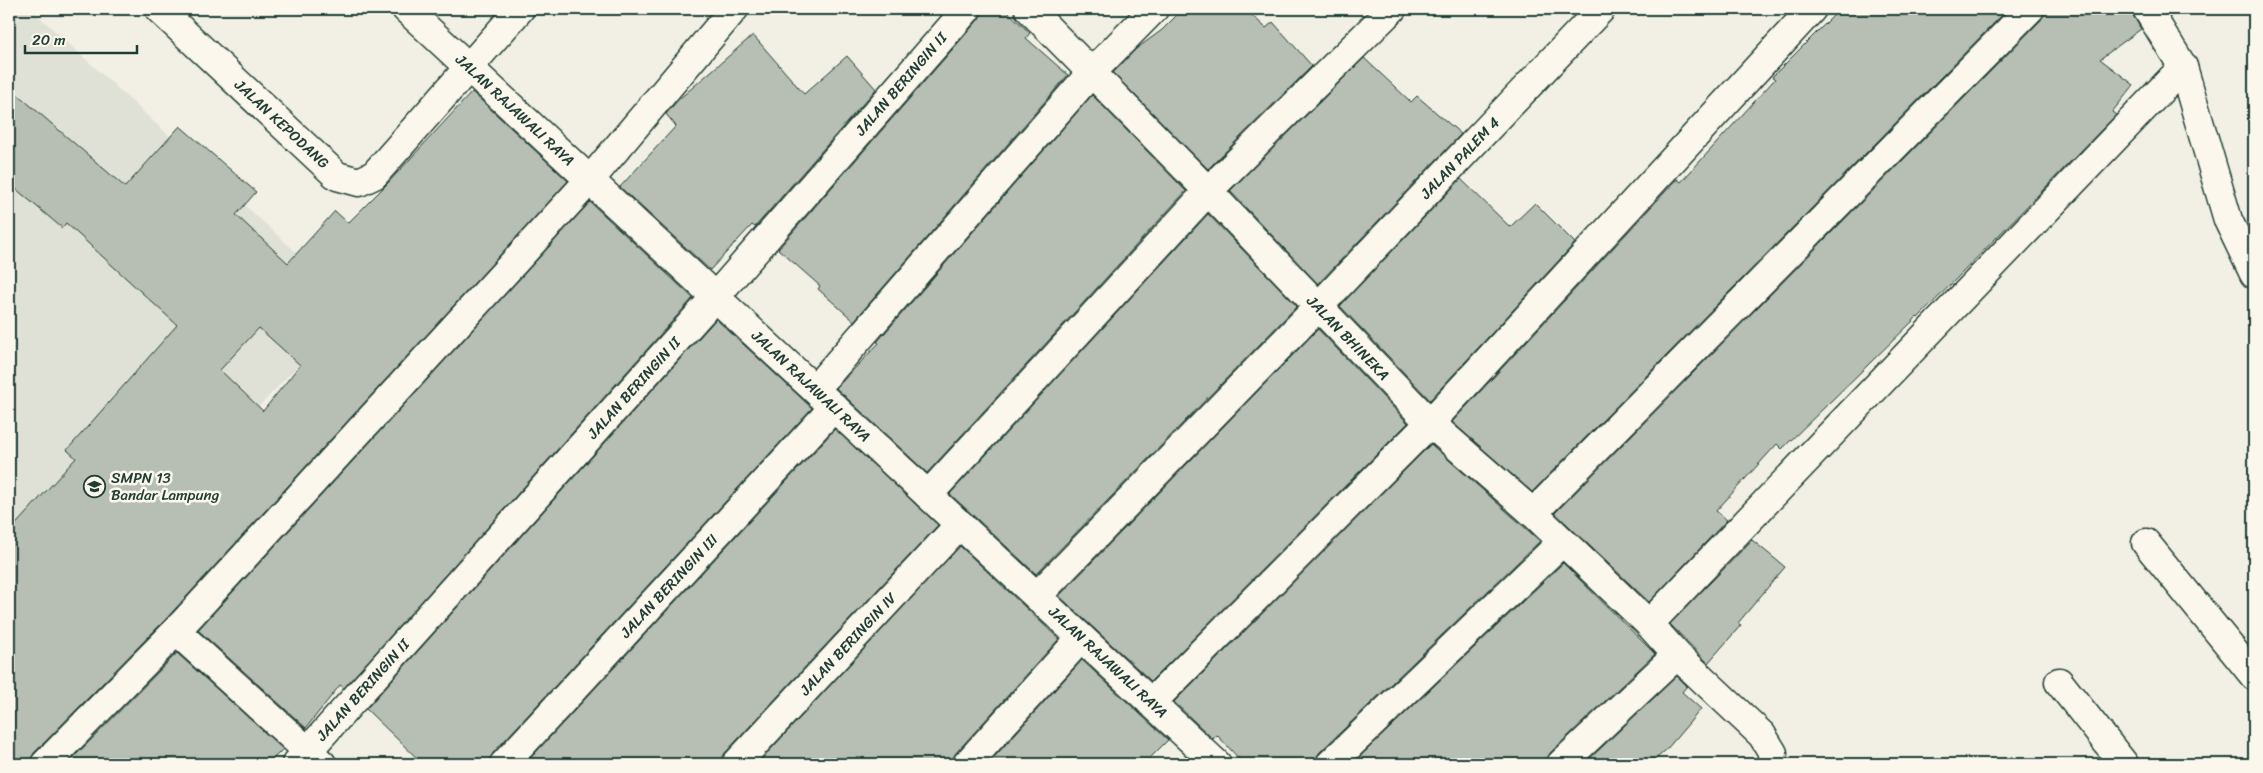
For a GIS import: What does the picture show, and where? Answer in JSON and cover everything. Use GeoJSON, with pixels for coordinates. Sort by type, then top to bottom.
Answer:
{"type":"FeatureCollection","features":[{"type":"Feature","properties":{"kind":"street","name":"JALAN KEPODANG"},"geometry":{"type":"LineString","coordinates":[[159,9],[336,176],[358,182],[374,175],[520,9]]}},
{"type":"Feature","properties":{"kind":"street","name":"JALAN RAJAWALI RAYA"},"geometry":{"type":"LineString","coordinates":[[406,9],[1151,702],[1199,758]]}},
{"type":"Feature","properties":{"kind":"street"},"geometry":{"type":"LineString","coordinates":[[44,764],[176,631],[589,179],[734,9]]}},
{"type":"Feature","properties":{"kind":"street","name":"JALAN BERINGIN II"},"geometry":{"type":"LineString","coordinates":[[309,760],[967,9]]}},
{"type":"Feature","properties":{"kind":"street","name":"JALAN BHINEKA"},"geometry":{"type":"LineString","coordinates":[[1029,9],[1208,191],[1430,423],[1533,513],[1649,624],[1677,655],[1762,735],[1773,753],[1771,764]]}},
{"type":"Feature","properties":{"kind":"street","name":"JALAN BERINGIN III"},"geometry":{"type":"LineString","coordinates":[[504,764],[824,398],[1091,73],[1154,9]]}},
{"type":"Feature","properties":{"kind":"street"},"geometry":{"type":"LineString","coordinates":[[928,495],[1208,191],[1392,9]]}},
{"type":"Feature","properties":{"kind":"street","name":"JALAN PALEM 4"},"geometry":{"type":"LineString","coordinates":[[1037,596],[1318,307],[1601,9]]}},
{"type":"Feature","properties":{"kind":"street"},"geometry":{"type":"LineString","coordinates":[[1151,702],[1430,423],[1812,9]]}},
{"type":"Feature","properties":{"kind":"street"},"geometry":{"type":"LineString","coordinates":[[1533,513],[2030,9]]}},
{"type":"Feature","properties":{"kind":"street"},"geometry":{"type":"LineString","coordinates":[[2147,9],[2183,67],[2228,220],[2254,274]]}},
{"type":"Feature","properties":{"kind":"street"},"geometry":{"type":"LineString","coordinates":[[1649,624],[2183,67]]}},
{"type":"Feature","properties":{"kind":"street","name":"JALAN BERINGIN IV"},"geometry":{"type":"LineString","coordinates":[[736,764],[960,524]]}},
{"type":"Feature","properties":{"kind":"street"},"geometry":{"type":"LineString","coordinates":[[1330,764],[1562,542]]}},
{"type":"Feature","properties":{"kind":"street"},"geometry":{"type":"LineString","coordinates":[[2146,543],[2254,676]]}},
{"type":"Feature","properties":{"kind":"street"},"geometry":{"type":"LineString","coordinates":[[176,631],[309,760]]}},
{"type":"Feature","properties":{"kind":"street"},"geometry":{"type":"LineString","coordinates":[[967,764],[1081,638]]}},
{"type":"Feature","properties":{"kind":"street"},"geometry":{"type":"LineString","coordinates":[[1561,764],[1677,655]]}},
{"type":"Feature","properties":{"kind":"street"},"geometry":{"type":"LineString","coordinates":[[2059,682],[2124,764]]}},
{"type":"Feature","properties":{"kind":"shaded area","name":"SMPN 13 Bandar Lampung"},"geometry":{"type":"Polygon","coordinates":[[[9,9],[31,9],[355,306],[9,668],[9,9]]]}},
{"type":"Feature","properties":{"kind":"building"},"geometry":{"type":"Polygon","coordinates":[[[982,9],[1005,9],[1030,33],[1026,38],[1068,75],[854,321],[818,289],[820,286],[778,249],[979,19],[982,9]]]}},
{"type":"Feature","properties":{"kind":"building"},"geometry":{"type":"Polygon","coordinates":[[[1183,9],[1245,9],[1266,28],[1273,22],[1312,66],[1208,169],[1113,73],[1136,49],[1162,30],[1183,9]]]}},
{"type":"Feature","properties":{"kind":"building"},"geometry":{"type":"Polygon","coordinates":[[[1840,9],[2008,9],[1532,492],[1452,422],[1677,179],[1681,182],[1775,79],[1772,77],[1840,9]]]}},
{"type":"Feature","properties":{"kind":"building"},"geometry":{"type":"Polygon","coordinates":[[[2045,9],[2131,9],[2141,29],[2100,59],[2134,85],[2112,112],[2116,115],[1918,318],[1782,449],[1777,444],[1716,511],[1727,520],[1649,602],[1555,513],[2041,20],[2045,9]]]}},
{"type":"Feature","properties":{"kind":"building"},"geometry":{"type":"Polygon","coordinates":[[[753,35],[804,94],[847,56],[876,89],[755,227],[752,225],[710,270],[620,187],[676,126],[666,114],[678,100],[753,35]]]}},
{"type":"Feature","properties":{"kind":"building"},"geometry":{"type":"Polygon","coordinates":[[[1364,58],[1411,102],[1417,96],[1461,134],[1318,284],[1230,191],[1364,58]]]}},
{"type":"Feature","properties":{"kind":"building"},"geometry":{"type":"Polygon","coordinates":[[[9,87],[125,187],[180,126],[256,192],[236,215],[288,263],[335,211],[348,223],[472,92],[568,181],[165,620],[34,753],[30,764],[9,764],[9,532],[76,458],[67,450],[177,325],[66,223],[62,228],[9,183],[9,87]],[[259,328],[220,370],[263,411],[300,365],[259,328]]]}},
{"type":"Feature","properties":{"kind":"building"},"geometry":{"type":"Polygon","coordinates":[[[1092,95],[1186,191],[927,473],[836,388],[879,343],[877,342],[1092,95]]]}},
{"type":"Feature","properties":{"kind":"building"},"geometry":{"type":"Polygon","coordinates":[[[1461,179],[1510,227],[1535,203],[1575,243],[1430,400],[1340,306],[1461,179]]]}},
{"type":"Feature","properties":{"kind":"building"},"geometry":{"type":"Polygon","coordinates":[[[590,202],[693,298],[344,688],[340,685],[306,728],[198,630],[590,202]]]}},
{"type":"Feature","properties":{"kind":"building"},"geometry":{"type":"Polygon","coordinates":[[[1208,214],[1297,306],[1036,574],[950,494],[1208,214]]]}},
{"type":"Feature","properties":{"kind":"building"},"geometry":{"type":"Polygon","coordinates":[[[716,319],[812,408],[493,753],[489,764],[423,764],[366,709],[716,319]]]}},
{"type":"Feature","properties":{"kind":"building"},"geometry":{"type":"Polygon","coordinates":[[[1318,329],[1408,423],[1151,681],[1059,596],[1318,329]]]}},
{"type":"Feature","properties":{"kind":"building"},"geometry":{"type":"Polygon","coordinates":[[[835,429],[938,525],[725,753],[721,764],[525,764],[835,429]]]}},
{"type":"Feature","properties":{"kind":"building"},"geometry":{"type":"Polygon","coordinates":[[[1431,444],[1540,541],[1319,753],[1315,764],[1244,764],[1217,735],[1213,739],[1174,702],[1431,444]]]}},
{"type":"Feature","properties":{"kind":"building"},"geometry":{"type":"Polygon","coordinates":[[[1752,540],[1785,567],[1738,623],[1741,625],[1708,663],[1670,624],[1752,540]]]}},
{"type":"Feature","properties":{"kind":"building"},"geometry":{"type":"Polygon","coordinates":[[[960,546],[1059,639],[955,754],[952,764],[757,764],[960,546]]]}},
{"type":"Feature","properties":{"kind":"building"},"geometry":{"type":"Polygon","coordinates":[[[1563,563],[1655,654],[1550,753],[1546,764],[1352,764],[1563,563]]]}},
{"type":"Feature","properties":{"kind":"building"},"geometry":{"type":"Polygon","coordinates":[[[177,653],[283,749],[268,764],[67,764],[177,653]]]}},
{"type":"Feature","properties":{"kind":"building"},"geometry":{"type":"Polygon","coordinates":[[[1082,660],[1168,740],[1144,764],[988,764],[1082,660]]]}},
{"type":"Feature","properties":{"kind":"building"},"geometry":{"type":"Polygon","coordinates":[[[1677,676],[1687,686],[1682,692],[1701,709],[1666,750],[1650,764],[1584,764],[1677,676]]]}},
{"type":"Feature","properties":{"kind":"place","name":"SMPN 13 Bandar Lampung"},"geometry":{"type":"Point","coordinates":[95,487]}}]}
